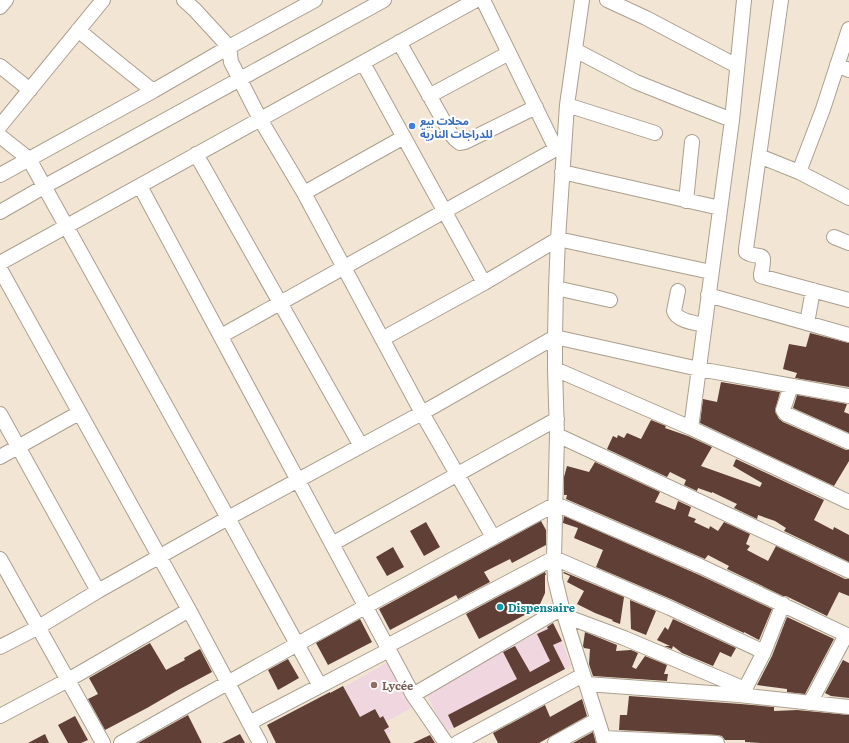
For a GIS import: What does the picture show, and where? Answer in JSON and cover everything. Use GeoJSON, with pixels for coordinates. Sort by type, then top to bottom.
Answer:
{"type":"FeatureCollection","features":[{"type":"Feature","properties":{"kind":"street"},"geometry":{"type":"LineString","coordinates":[[0,7],[6,0]]}},
{"type":"Feature","properties":{"kind":"street"},"geometry":{"type":"LineString","coordinates":[[0,126],[103,0]]}},
{"type":"Feature","properties":{"kind":"street"},"geometry":{"type":"LineString","coordinates":[[184,0],[198,5],[229,47],[231,62],[260,119],[304,193],[422,412],[493,537]]}},
{"type":"Feature","properties":{"kind":"street"},"geometry":{"type":"LineString","coordinates":[[0,175],[154,91],[229,47],[315,0]]}},
{"type":"Feature","properties":{"kind":"street"},"geometry":{"type":"LineString","coordinates":[[0,212],[384,0]]}},
{"type":"Feature","properties":{"kind":"street"},"geometry":{"type":"LineString","coordinates":[[0,263],[476,0]]}},
{"type":"Feature","properties":{"kind":"street"},"geometry":{"type":"LineString","coordinates":[[483,0],[536,107],[560,147]]}},
{"type":"Feature","properties":{"kind":"street"},"geometry":{"type":"LineString","coordinates":[[582,0],[560,147],[562,172],[555,337],[558,435],[554,558],[555,579],[604,741],[717,743]]}},
{"type":"Feature","properties":{"kind":"street"},"geometry":{"type":"LineString","coordinates":[[607,0],[646,18],[737,66]]}},
{"type":"Feature","properties":{"kind":"street"},"geometry":{"type":"LineString","coordinates":[[690,428],[732,120],[744,0]]}},
{"type":"Feature","properties":{"kind":"street"},"geometry":{"type":"LineString","coordinates":[[781,0],[746,252],[748,254],[763,257],[764,261],[761,274],[764,278],[849,300]]}},
{"type":"Feature","properties":{"kind":"street"},"geometry":{"type":"LineString","coordinates":[[799,172],[823,109],[843,68],[849,29]]}},
{"type":"Feature","properties":{"kind":"street"},"geometry":{"type":"LineString","coordinates":[[78,30],[154,91]]}},
{"type":"Feature","properties":{"kind":"street"},"geometry":{"type":"LineString","coordinates":[[399,42],[454,139],[460,143],[465,142],[536,107]]}},
{"type":"Feature","properties":{"kind":"street"},"geometry":{"type":"LineString","coordinates":[[575,50],[636,82],[732,120]]}},
{"type":"Feature","properties":{"kind":"street"},"geometry":{"type":"LineString","coordinates":[[430,96],[509,52]]}},
{"type":"Feature","properties":{"kind":"street"},"geometry":{"type":"LineString","coordinates":[[363,62],[484,283]]}},
{"type":"Feature","properties":{"kind":"street"},"geometry":{"type":"LineString","coordinates":[[0,66],[30,90]]}},
{"type":"Feature","properties":{"kind":"street"},"geometry":{"type":"LineString","coordinates":[[567,105],[655,133]]}},
{"type":"Feature","properties":{"kind":"street"},"geometry":{"type":"LineString","coordinates":[[0,136],[29,159],[320,686]]}},
{"type":"Feature","properties":{"kind":"street"},"geometry":{"type":"LineString","coordinates":[[304,193],[404,137]]}},
{"type":"Feature","properties":{"kind":"street"},"geometry":{"type":"LineString","coordinates":[[686,201],[692,142]]}},
{"type":"Feature","properties":{"kind":"street"},"geometry":{"type":"LineString","coordinates":[[221,336],[560,147]]}},
{"type":"Feature","properties":{"kind":"street"},"geometry":{"type":"LineString","coordinates":[[196,154],[361,446]]}},
{"type":"Feature","properties":{"kind":"street"},"geometry":{"type":"LineString","coordinates":[[759,156],[799,172],[849,198]]}},
{"type":"Feature","properties":{"kind":"street"},"geometry":{"type":"LineString","coordinates":[[562,172],[720,208]]}},
{"type":"Feature","properties":{"kind":"street"},"geometry":{"type":"LineString","coordinates":[[140,186],[413,694],[446,743]]}},
{"type":"Feature","properties":{"kind":"street"},"geometry":{"type":"LineString","coordinates":[[834,237],[849,243]]}},
{"type":"Feature","properties":{"kind":"street"},"geometry":{"type":"LineString","coordinates":[[382,338],[484,283],[558,239],[711,272]]}},
{"type":"Feature","properties":{"kind":"street"},"geometry":{"type":"LineString","coordinates":[[0,270],[189,610],[260,743]]}},
{"type":"Feature","properties":{"kind":"street"},"geometry":{"type":"LineString","coordinates":[[556,288],[610,300]]}},
{"type":"Feature","properties":{"kind":"street"},"geometry":{"type":"LineString","coordinates":[[808,323],[813,290]]}},
{"type":"Feature","properties":{"kind":"street"},"geometry":{"type":"LineString","coordinates":[[678,291],[674,315],[680,319],[704,325]]}},
{"type":"Feature","properties":{"kind":"street"},"geometry":{"type":"LineString","coordinates":[[708,295],[849,333]]}},
{"type":"Feature","properties":{"kind":"street"},"geometry":{"type":"LineString","coordinates":[[0,647],[37,628],[98,591],[555,337],[699,369],[849,396]]}},
{"type":"Feature","properties":{"kind":"street"},"geometry":{"type":"LineString","coordinates":[[555,369],[690,428],[849,502]]}},
{"type":"Feature","properties":{"kind":"street"},"geometry":{"type":"LineString","coordinates":[[791,386],[783,410],[786,414],[849,442]]}},
{"type":"Feature","properties":{"kind":"street"},"geometry":{"type":"LineString","coordinates":[[0,457],[79,413]]}},
{"type":"Feature","properties":{"kind":"street"},"geometry":{"type":"LineString","coordinates":[[0,414],[98,591]]}},
{"type":"Feature","properties":{"kind":"street"},"geometry":{"type":"LineString","coordinates":[[332,544],[557,419]]}},
{"type":"Feature","properties":{"kind":"street"},"geometry":{"type":"LineString","coordinates":[[558,435],[849,571]]}},
{"type":"Feature","properties":{"kind":"street"},"geometry":{"type":"LineString","coordinates":[[121,743],[365,606],[556,504]]}},
{"type":"Feature","properties":{"kind":"street"},"geometry":{"type":"LineString","coordinates":[[556,504],[700,566],[848,635],[810,703]]}},
{"type":"Feature","properties":{"kind":"street"},"geometry":{"type":"LineString","coordinates":[[249,723],[320,686],[554,558]]}},
{"type":"Feature","properties":{"kind":"street"},"geometry":{"type":"LineString","coordinates":[[554,558],[670,608],[764,652]]}},
{"type":"Feature","properties":{"kind":"street"},"geometry":{"type":"LineString","coordinates":[[0,559],[37,628],[103,743]]}},
{"type":"Feature","properties":{"kind":"street"},"geometry":{"type":"LineString","coordinates":[[742,692],[764,652],[783,604]]}},
{"type":"Feature","properties":{"kind":"street"},"geometry":{"type":"LineString","coordinates":[[0,716],[68,680],[189,610]]}},
{"type":"Feature","properties":{"kind":"street"},"geometry":{"type":"LineString","coordinates":[[564,612],[742,692]]}},
{"type":"Feature","properties":{"kind":"street"},"geometry":{"type":"LineString","coordinates":[[413,694],[564,612]]}},
{"type":"Feature","properties":{"kind":"street"},"geometry":{"type":"LineString","coordinates":[[457,743],[585,679],[742,692],[810,703],[849,707]]}},
{"type":"Feature","properties":{"kind":"street"},"geometry":{"type":"LineString","coordinates":[[555,743],[597,720]]}},
{"type":"Feature","properties":{"kind":"shaded area"},"geometry":{"type":"Polygon","coordinates":[[[554,624],[571,666],[445,732],[425,691],[554,624]]]}},
{"type":"Feature","properties":{"kind":"shaded area","name":"Lycée"},"geometry":{"type":"Polygon","coordinates":[[[388,662],[413,707],[386,722],[391,731],[387,734],[391,743],[278,743],[270,729],[388,662]]]}},
{"type":"Feature","properties":{"kind":"building"},"geometry":{"type":"Polygon","coordinates":[[[810,333],[849,343],[849,387],[795,378],[797,373],[783,369],[789,344],[806,347],[810,333]]]}},
{"type":"Feature","properties":{"kind":"building"},"geometry":{"type":"Polygon","coordinates":[[[721,382],[780,392],[775,411],[779,419],[846,450],[849,450],[849,461],[834,486],[700,423],[703,399],[717,402],[721,382]]]}},
{"type":"Feature","properties":{"kind":"building"},"geometry":{"type":"Polygon","coordinates":[[[797,395],[847,404],[844,412],[849,414],[849,433],[793,408],[797,395]]]}},
{"type":"Feature","properties":{"kind":"building"},"geometry":{"type":"Polygon","coordinates":[[[651,420],[666,426],[665,428],[688,436],[712,447],[701,466],[760,487],[762,483],[733,466],[736,459],[824,500],[814,520],[833,530],[834,527],[849,535],[849,562],[784,531],[786,528],[775,521],[758,515],[757,519],[734,508],[737,504],[712,492],[698,488],[697,491],[684,485],[686,480],[670,472],[667,477],[607,449],[613,436],[617,438],[618,435],[624,438],[627,433],[641,439],[651,420]]]}},
{"type":"Feature","properties":{"kind":"building"},"geometry":{"type":"Polygon","coordinates":[[[595,462],[660,492],[655,502],[675,510],[678,501],[691,507],[688,516],[696,519],[694,522],[709,529],[710,526],[718,531],[724,522],[750,534],[746,544],[750,546],[747,550],[768,561],[776,546],[845,579],[849,579],[849,596],[839,592],[827,616],[727,569],[729,566],[708,555],[705,559],[566,499],[567,495],[564,495],[564,477],[567,466],[589,472],[595,462]]]}},
{"type":"Feature","properties":{"kind":"building"},"geometry":{"type":"Polygon","coordinates":[[[564,516],[697,574],[772,609],[759,640],[673,600],[596,567],[603,550],[574,538],[578,528],[563,523],[564,516]]]}},
{"type":"Feature","properties":{"kind":"building"},"geometry":{"type":"Polygon","coordinates":[[[541,521],[546,530],[546,545],[512,563],[510,559],[484,572],[490,582],[458,599],[456,595],[390,630],[379,609],[541,521]]]}},
{"type":"Feature","properties":{"kind":"building"},"geometry":{"type":"Polygon","coordinates":[[[426,522],[440,547],[424,556],[410,531],[426,522]]]}},
{"type":"Feature","properties":{"kind":"building"},"geometry":{"type":"Polygon","coordinates":[[[393,547],[404,567],[387,576],[376,557],[393,547]]]}},
{"type":"Feature","properties":{"kind":"building","name":"Dispensaire"},"geometry":{"type":"Polygon","coordinates":[[[545,572],[545,593],[538,608],[479,639],[466,614],[545,572]]]}},
{"type":"Feature","properties":{"kind":"building"},"geometry":{"type":"Polygon","coordinates":[[[564,572],[624,597],[620,624],[577,604],[584,591],[567,582],[570,576],[563,573],[564,572]]]}},
{"type":"Feature","properties":{"kind":"building"},"geometry":{"type":"Polygon","coordinates":[[[630,600],[656,611],[646,635],[631,629],[630,600]]]}},
{"type":"Feature","properties":{"kind":"building"},"geometry":{"type":"Polygon","coordinates":[[[787,617],[834,639],[805,694],[787,692],[787,689],[757,685],[772,656],[787,617]]]}},
{"type":"Feature","properties":{"kind":"building"},"geometry":{"type":"Polygon","coordinates":[[[360,619],[372,642],[328,665],[316,643],[360,619]]]}},
{"type":"Feature","properties":{"kind":"building"},"geometry":{"type":"Polygon","coordinates":[[[673,619],[736,648],[731,657],[720,652],[713,666],[682,653],[673,646],[672,649],[664,646],[670,646],[657,640],[665,627],[668,630],[673,619]]]}},
{"type":"Feature","properties":{"kind":"building"},"geometry":{"type":"Polygon","coordinates":[[[553,623],[562,641],[553,645],[565,669],[454,728],[448,715],[517,679],[503,652],[515,646],[530,672],[550,661],[537,634],[548,629],[547,627],[553,623]]]}},
{"type":"Feature","properties":{"kind":"building"},"geometry":{"type":"Polygon","coordinates":[[[585,632],[617,645],[616,651],[631,650],[638,653],[632,667],[636,669],[645,656],[667,665],[664,674],[668,674],[667,681],[593,676],[589,664],[590,649],[584,648],[583,646],[585,632]]]}},
{"type":"Feature","properties":{"kind":"building"},"geometry":{"type":"Polygon","coordinates":[[[150,643],[166,670],[185,660],[184,658],[200,649],[212,672],[105,730],[88,699],[98,694],[89,678],[150,643]]]}},
{"type":"Feature","properties":{"kind":"building"},"geometry":{"type":"Polygon","coordinates":[[[288,659],[299,678],[278,690],[268,670],[288,659]]]}},
{"type":"Feature","properties":{"kind":"building"},"geometry":{"type":"Polygon","coordinates":[[[843,660],[849,663],[849,698],[831,696],[825,693],[843,660]]]}},
{"type":"Feature","properties":{"kind":"building","name":"Lycée"},"geometry":{"type":"Polygon","coordinates":[[[343,686],[360,717],[375,709],[380,718],[383,716],[389,727],[384,730],[391,743],[276,743],[267,725],[343,686]]]}},
{"type":"Feature","properties":{"kind":"building"},"geometry":{"type":"Polygon","coordinates":[[[629,696],[774,707],[774,711],[797,710],[849,715],[849,743],[761,743],[745,742],[745,740],[725,740],[722,736],[717,735],[619,730],[620,715],[627,715],[629,696]]]}},
{"type":"Feature","properties":{"kind":"building"},"geometry":{"type":"Polygon","coordinates":[[[582,699],[587,716],[539,743],[498,743],[493,733],[545,705],[550,717],[582,699]]]}},
{"type":"Feature","properties":{"kind":"building"},"geometry":{"type":"Polygon","coordinates":[[[188,715],[202,743],[138,743],[179,720],[188,715]]]}},
{"type":"Feature","properties":{"kind":"building"},"geometry":{"type":"Polygon","coordinates":[[[75,716],[88,740],[81,743],[68,743],[58,725],[75,716]]]}},
{"type":"Feature","properties":{"kind":"building"},"geometry":{"type":"Polygon","coordinates":[[[593,732],[596,743],[573,743],[593,732]]]}},
{"type":"Feature","properties":{"kind":"building"},"geometry":{"type":"Polygon","coordinates":[[[45,734],[49,743],[28,743],[45,734]]]}},
{"type":"Feature","properties":{"kind":"building"},"geometry":{"type":"Polygon","coordinates":[[[240,734],[245,743],[222,743],[240,734]]]}},
{"type":"Feature","properties":{"kind":"building"},"geometry":{"type":"Polygon","coordinates":[[[430,735],[435,743],[413,743],[430,735]]]}},
{"type":"Feature","properties":{"kind":"place","name":"محلات بيع للدراجات النارية"},"geometry":{"type":"Point","coordinates":[412,126]}},
{"type":"Feature","properties":{"kind":"place","name":"Dispensaire"},"geometry":{"type":"Point","coordinates":[500,607]}},
{"type":"Feature","properties":{"kind":"place","name":"Lycée"},"geometry":{"type":"Point","coordinates":[374,685]}}]}
